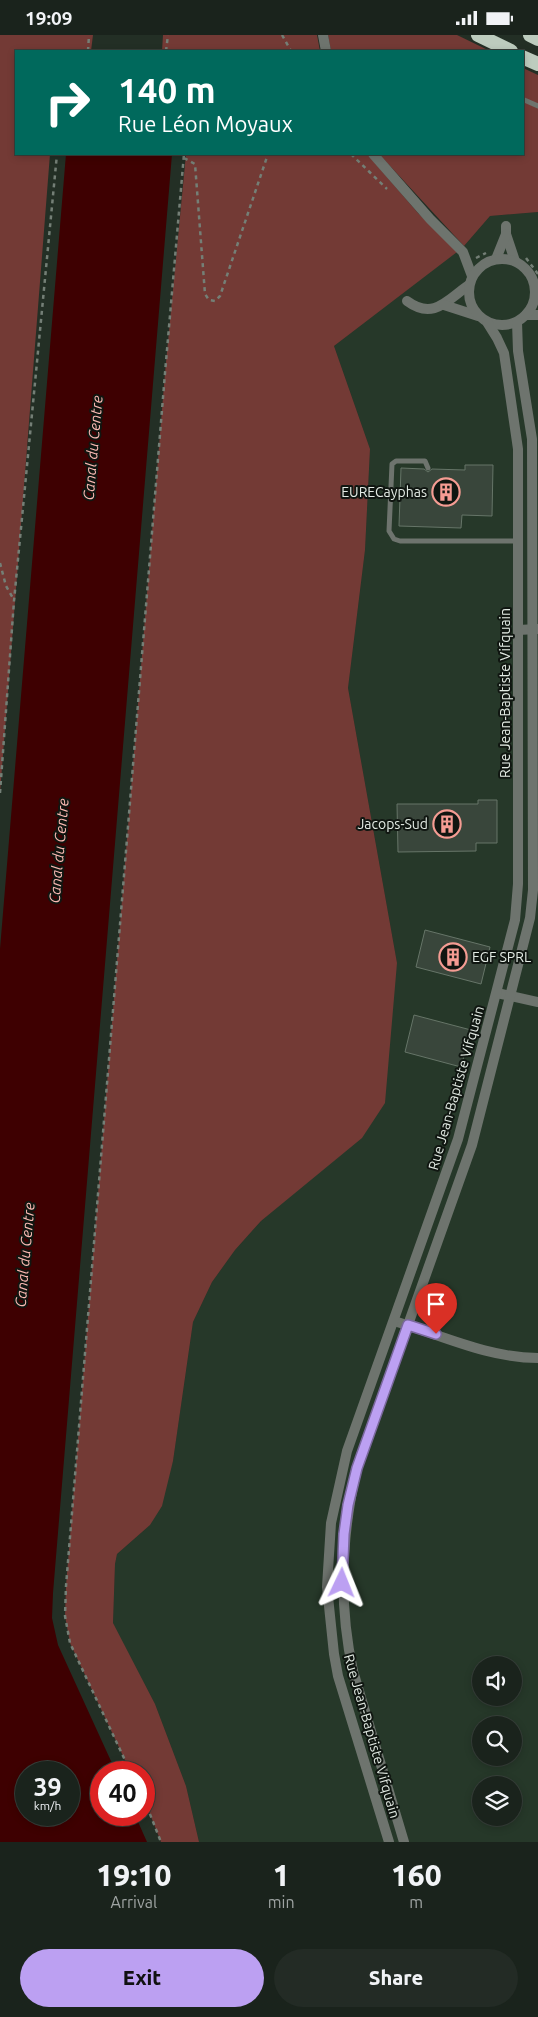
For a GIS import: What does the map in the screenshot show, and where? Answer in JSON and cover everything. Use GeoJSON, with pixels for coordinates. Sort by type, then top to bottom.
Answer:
{"type":"FeatureCollection","features":[{"type":"Feature","properties":{"kind":"highway"},"geometry":{"type":"LineString","coordinates":[[478,35],[509,50]]}},
{"type":"Feature","properties":{"kind":"highway"},"geometry":{"type":"LineString","coordinates":[[530,35],[538,39]]}},
{"type":"Feature","properties":{"kind":"highway"},"geometry":{"type":"LineString","coordinates":[[524,58],[538,64]]}},
{"type":"Feature","properties":{"kind":"street"},"geometry":{"type":"LineString","coordinates":[[323,35],[326,50]]}},
{"type":"Feature","properties":{"kind":"street","name":"Rue Jean-Baptiste Vifquain"},"geometry":{"type":"LineString","coordinates":[[374,155],[462,252],[471,280],[469,296],[472,307],[498,338],[504,353],[518,449],[518,884],[515,920],[458,1139],[347,1451],[331,1523],[327,1587],[331,1633],[338,1676],[389,1842]]}},
{"type":"Feature","properties":{"kind":"street"},"geometry":{"type":"LineString","coordinates":[[496,259],[506,230],[515,261]]}},
{"type":"Feature","properties":{"kind":"street"},"geometry":{"type":"LineString","coordinates":[[407,301],[414,306],[431,309],[444,305],[471,280],[486,262],[506,258],[524,266],[530,274],[537,294],[526,315],[517,322],[502,325],[444,305]]}},
{"type":"Feature","properties":{"kind":"street"},"geometry":{"type":"LineString","coordinates":[[526,315],[538,315]]}},
{"type":"Feature","properties":{"kind":"street","name":"Rue Jean-Baptiste Vifquain"},"geometry":{"type":"LineString","coordinates":[[404,1842],[353,1671],[345,1629],[342,1583],[344,1534],[348,1505],[357,1468],[472,1145],[511,996],[532,904],[536,629],[532,439],[518,351],[517,322]]}},
{"type":"Feature","properties":{"kind":"street"},"geometry":{"type":"LineString","coordinates":[[518,630],[536,629]]}},
{"type":"Feature","properties":{"kind":"street"},"geometry":{"type":"LineString","coordinates":[[497,993],[538,1002]]}},
{"type":"Feature","properties":{"kind":"street"},"geometry":{"type":"LineString","coordinates":[[394,1321],[491,1352],[538,1358]]}},
{"type":"Feature","properties":{"kind":"lane"},"geometry":{"type":"LineString","coordinates":[[524,100],[538,106]]}},
{"type":"Feature","properties":{"kind":"lane"},"geometry":{"type":"LineString","coordinates":[[428,468],[425,461],[396,461],[392,464],[389,531],[394,539],[400,541],[518,541]]}},
{"type":"Feature","properties":{"kind":"path"},"geometry":{"type":"LineString","coordinates":[[88,50],[90,35]]}},
{"type":"Feature","properties":{"kind":"path"},"geometry":{"type":"LineString","coordinates":[[166,50],[168,35]]}},
{"type":"Feature","properties":{"kind":"path"},"geometry":{"type":"LineString","coordinates":[[282,35],[290,50]]}},
{"type":"Feature","properties":{"kind":"path"},"geometry":{"type":"LineString","coordinates":[[0,793],[14,601],[58,155]]}},
{"type":"Feature","properties":{"kind":"path"},"geometry":{"type":"LineString","coordinates":[[125,1761],[70,1643],[65,1616],[66,1586],[184,158],[195,164],[206,294],[209,300],[215,301],[220,296],[268,155]]}},
{"type":"Feature","properties":{"kind":"path"},"geometry":{"type":"LineString","coordinates":[[352,155],[388,190]]}},
{"type":"Feature","properties":{"kind":"path"},"geometry":{"type":"LineString","coordinates":[[0,563],[6,586],[14,601]]}},
{"type":"Feature","properties":{"kind":"path"},"geometry":{"type":"LineString","coordinates":[[155,1826],[161,1842]]}},
{"type":"Feature","properties":{"kind":"shaded area"},"geometry":{"type":"Polygon","coordinates":[[[0,35],[317,35],[320,50],[15,50],[15,155],[50,155],[0,793],[0,35]]]}},
{"type":"Feature","properties":{"kind":"shaded area"},"geometry":{"type":"Polygon","coordinates":[[[328,35],[457,35],[488,50],[331,50],[328,35]]]}},
{"type":"Feature","properties":{"kind":"shaded area"},"geometry":{"type":"Polygon","coordinates":[[[524,68],[538,75],[538,212],[490,216],[464,246],[380,155],[524,155],[524,68]]]}},
{"type":"Feature","properties":{"kind":"shaded area"},"geometry":{"type":"Polygon","coordinates":[[[186,155],[368,155],[418,213],[457,252],[334,346],[370,449],[365,550],[348,688],[397,963],[385,1103],[362,1138],[261,1221],[235,1250],[212,1282],[193,1322],[173,1461],[162,1506],[150,1525],[117,1554],[113,1623],[155,1704],[186,1786],[199,1842],[161,1842],[155,1826],[155,1761],[125,1761],[70,1643],[65,1616],[165,373],[186,155]]]}},
{"type":"Feature","properties":{"kind":"shaded area"},"geometry":{"type":"Polygon","coordinates":[[[538,212],[538,1842],[199,1842],[186,1786],[155,1704],[113,1624],[115,1564],[117,1554],[150,1525],[173,1461],[193,1322],[212,1282],[235,1250],[261,1221],[302,1186],[397,963],[348,688],[365,550],[370,449],[334,346],[464,246],[490,216],[538,212]]]}},
{"type":"Feature","properties":{"kind":"water","name":"Canal du Centre"},"geometry":{"type":"Polygon","coordinates":[[[66,155],[172,155],[52,1618],[58,1645],[111,1761],[90,1761],[90,1826],[140,1826],[147,1842],[0,1842],[0,949],[66,155]]]}},
{"type":"Feature","properties":{"kind":"pier"},"geometry":{"type":"Polygon","coordinates":[[[93,35],[163,35],[162,50],[91,50],[93,35]]]}},
{"type":"Feature","properties":{"kind":"building","name":"EURECayphas"},"geometry":{"type":"Polygon","coordinates":[[[465,465],[493,465],[492,516],[462,515],[461,528],[399,526],[401,468],[424,469],[428,472],[432,469],[465,470],[465,465]]]}},
{"type":"Feature","properties":{"kind":"building","name":"Jacops-Sud"},"geometry":{"type":"Polygon","coordinates":[[[478,800],[497,800],[497,843],[476,843],[476,851],[398,852],[397,804],[478,804],[478,800]]]}},
{"type":"Feature","properties":{"kind":"building","name":"EGF SPRL"},"geometry":{"type":"Polygon","coordinates":[[[425,930],[490,947],[481,984],[416,967],[425,930]]]}},
{"type":"Feature","properties":{"kind":"building"},"geometry":{"type":"Polygon","coordinates":[[[414,1015],[471,1030],[461,1067],[405,1052],[414,1015]]]}},
{"type":"Feature","properties":{"kind":"place","name":"EURECayphas"},"geometry":{"type":"Point","coordinates":[446,492]}},
{"type":"Feature","properties":{"kind":"place","name":"Jacops-Sud"},"geometry":{"type":"Point","coordinates":[447,824]}},
{"type":"Feature","properties":{"kind":"place","name":"EGF SPRL"},"geometry":{"type":"Point","coordinates":[453,957]}},
{"type":"Feature","properties":{"kind":"route"},"geometry":{"type":"LineString","coordinates":[[342,1583],[344,1534],[348,1505],[357,1468],[408,1325],[436,1334]]}}]}
